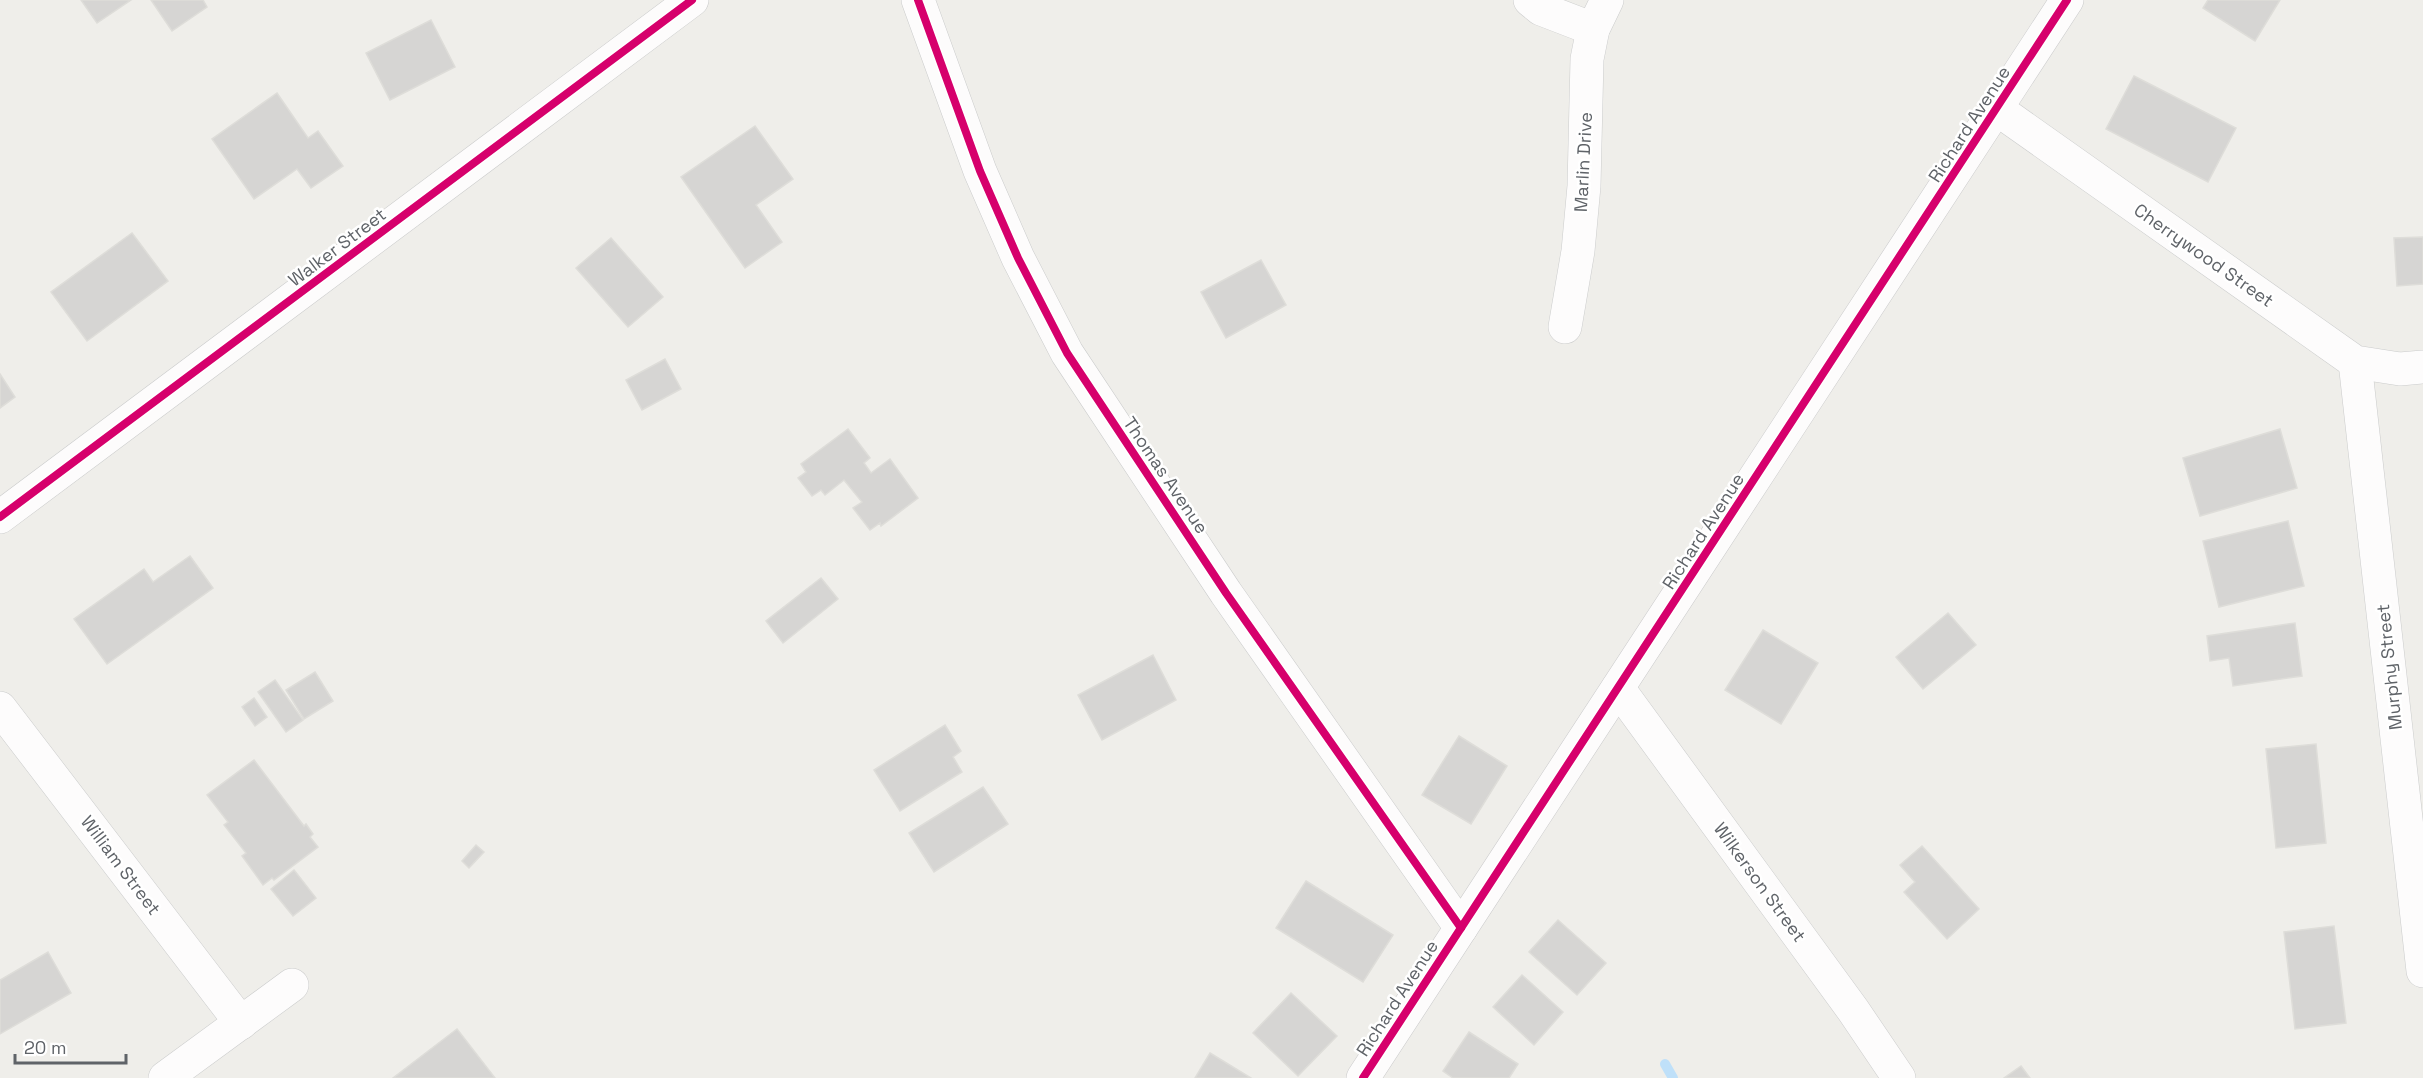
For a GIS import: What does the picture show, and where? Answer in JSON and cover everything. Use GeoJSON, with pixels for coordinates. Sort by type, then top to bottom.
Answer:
{"type":"FeatureCollection","features":[{"type":"Feature","properties":{"kind":"street","name":"Walker Street"},"geometry":{"type":"LineString","coordinates":[[0,517],[692,0]]}},
{"type":"Feature","properties":{"kind":"street","name":"Thomas Avenue"},"geometry":{"type":"LineString","coordinates":[[918,0],[980,171],[1018,258],[1067,353],[1221,585],[1461,928]]}},
{"type":"Feature","properties":{"kind":"street"},"geometry":{"type":"LineString","coordinates":[[1530,0],[1540,9],[1593,29]]}},
{"type":"Feature","properties":{"kind":"street","name":"Marlin Drive"},"geometry":{"type":"LineString","coordinates":[[1565,327],[1578,251],[1583,197],[1587,59],[1593,29],[1607,0]]}},
{"type":"Feature","properties":{"kind":"street","name":"Richard Avenue"},"geometry":{"type":"LineString","coordinates":[[1363,1078],[2067,0]]}},
{"type":"Feature","properties":{"kind":"street","name":"Cherrywood Street"},"geometry":{"type":"LineString","coordinates":[[1997,109],[2355,362],[2400,369],[2423,367]]}},
{"type":"Feature","properties":{"kind":"street","name":"Murphy Street"},"geometry":{"type":"LineString","coordinates":[[2355,362],[2423,971]]}},
{"type":"Feature","properties":{"kind":"street","name":"Wilkerson Street"},"geometry":{"type":"LineString","coordinates":[[1618,688],[1853,1010],[1899,1078]]}},
{"type":"Feature","properties":{"kind":"street","name":"William Street"},"geometry":{"type":"LineString","coordinates":[[0,708],[241,1023]]}},
{"type":"Feature","properties":{"kind":"street"},"geometry":{"type":"LineString","coordinates":[[165,1078],[292,985]]}},
{"type":"Feature","properties":{"kind":"building"},"geometry":{"type":"Polygon","coordinates":[[[81,0],[131,0],[97,23],[81,0]]]}},
{"type":"Feature","properties":{"kind":"building"},"geometry":{"type":"Polygon","coordinates":[[[151,0],[203,0],[207,7],[172,31],[151,0]]]}},
{"type":"Feature","properties":{"kind":"building"},"geometry":{"type":"Polygon","coordinates":[[[2208,0],[2280,0],[2255,41],[2203,8],[2208,0]]]}},
{"type":"Feature","properties":{"kind":"building"},"geometry":{"type":"Polygon","coordinates":[[[431,20],[455,67],[390,100],[366,53],[431,20]]]}},
{"type":"Feature","properties":{"kind":"building"},"geometry":{"type":"Polygon","coordinates":[[[2134,76],[2236,128],[2208,182],[2106,129],[2134,76]]]}},
{"type":"Feature","properties":{"kind":"building"},"geometry":{"type":"Polygon","coordinates":[[[277,93],[308,138],[318,131],[343,166],[311,188],[297,169],[254,199],[212,139],[277,93]]]}},
{"type":"Feature","properties":{"kind":"building"},"geometry":{"type":"Polygon","coordinates":[[[755,126],[793,179],[756,205],[782,242],[745,268],[681,177],[755,126]]]}},
{"type":"Feature","properties":{"kind":"building"},"geometry":{"type":"Polygon","coordinates":[[[132,233],[168,281],[87,341],[51,292],[132,233]]]}},
{"type":"Feature","properties":{"kind":"building"},"geometry":{"type":"Polygon","coordinates":[[[2423,237],[2423,284],[2397,286],[2394,238],[2423,237]]]}},
{"type":"Feature","properties":{"kind":"building"},"geometry":{"type":"Polygon","coordinates":[[[611,238],[663,297],[628,327],[576,268],[611,238]]]}},
{"type":"Feature","properties":{"kind":"building"},"geometry":{"type":"Polygon","coordinates":[[[1261,260],[1286,305],[1226,338],[1201,292],[1261,260]]]}},
{"type":"Feature","properties":{"kind":"building"},"geometry":{"type":"Polygon","coordinates":[[[665,359],[681,389],[642,410],[626,380],[665,359]]]}},
{"type":"Feature","properties":{"kind":"building"},"geometry":{"type":"Polygon","coordinates":[[[0,374],[15,397],[0,408],[0,374]]]}},
{"type":"Feature","properties":{"kind":"building"},"geometry":{"type":"Polygon","coordinates":[[[848,429],[870,458],[864,463],[871,473],[890,459],[918,498],[881,526],[880,523],[870,530],[853,508],[862,502],[844,480],[825,495],[821,490],[812,496],[798,478],[806,472],[801,464],[848,429]]]}},
{"type":"Feature","properties":{"kind":"building"},"geometry":{"type":"Polygon","coordinates":[[[2280,429],[2297,488],[2200,516],[2183,458],[2280,429]]]}},
{"type":"Feature","properties":{"kind":"building"},"geometry":{"type":"Polygon","coordinates":[[[2288,521],[2304,586],[2219,607],[2203,541],[2288,521]]]}},
{"type":"Feature","properties":{"kind":"building"},"geometry":{"type":"Polygon","coordinates":[[[190,556],[213,588],[107,664],[74,619],[144,569],[153,582],[190,556]]]}},
{"type":"Feature","properties":{"kind":"building"},"geometry":{"type":"Polygon","coordinates":[[[821,578],[838,599],[783,643],[766,621],[821,578]]]}},
{"type":"Feature","properties":{"kind":"building"},"geometry":{"type":"Polygon","coordinates":[[[1948,613],[1976,645],[1923,689],[1896,657],[1948,613]]]}},
{"type":"Feature","properties":{"kind":"building"},"geometry":{"type":"Polygon","coordinates":[[[2295,623],[2302,676],[2233,686],[2229,658],[2210,661],[2207,636],[2295,623]]]}},
{"type":"Feature","properties":{"kind":"building"},"geometry":{"type":"Polygon","coordinates":[[[1763,630],[1818,663],[1781,724],[1725,690],[1763,630]]]}},
{"type":"Feature","properties":{"kind":"building"},"geometry":{"type":"Polygon","coordinates":[[[1153,655],[1176,700],[1102,740],[1078,695],[1153,655]]]}},
{"type":"Feature","properties":{"kind":"building"},"geometry":{"type":"Polygon","coordinates":[[[315,672],[333,701],[304,719],[286,690],[315,672]]]}},
{"type":"Feature","properties":{"kind":"building"},"geometry":{"type":"Polygon","coordinates":[[[275,680],[303,720],[286,732],[258,692],[275,680]]]}},
{"type":"Feature","properties":{"kind":"building"},"geometry":{"type":"Polygon","coordinates":[[[254,698],[267,717],[255,726],[242,707],[254,698]]]}},
{"type":"Feature","properties":{"kind":"building"},"geometry":{"type":"Polygon","coordinates":[[[945,725],[961,751],[953,757],[962,772],[900,811],[874,770],[945,725]]]}},
{"type":"Feature","properties":{"kind":"building"},"geometry":{"type":"Polygon","coordinates":[[[1459,736],[1507,766],[1471,824],[1422,795],[1459,736]]]}},
{"type":"Feature","properties":{"kind":"building"},"geometry":{"type":"Polygon","coordinates":[[[2316,744],[2326,843],[2276,848],[2266,749],[2316,744]]]}},
{"type":"Feature","properties":{"kind":"building"},"geometry":{"type":"Polygon","coordinates":[[[254,760],[304,826],[306,824],[313,834],[310,837],[318,847],[274,880],[272,878],[263,885],[242,856],[246,853],[224,825],[228,822],[207,795],[254,760]]]}},
{"type":"Feature","properties":{"kind":"building"},"geometry":{"type":"Polygon","coordinates":[[[983,787],[1008,824],[934,872],[909,833],[983,787]]]}},
{"type":"Feature","properties":{"kind":"building"},"geometry":{"type":"Polygon","coordinates":[[[476,845],[484,852],[469,868],[462,861],[476,845]]]}},
{"type":"Feature","properties":{"kind":"building"},"geometry":{"type":"Polygon","coordinates":[[[1922,846],[1979,909],[1947,939],[1904,892],[1915,882],[1900,865],[1922,846]]]}},
{"type":"Feature","properties":{"kind":"building"},"geometry":{"type":"Polygon","coordinates":[[[294,870],[316,898],[293,916],[271,889],[294,870]]]}},
{"type":"Feature","properties":{"kind":"building"},"geometry":{"type":"Polygon","coordinates":[[[1306,881],[1393,935],[1363,982],[1276,928],[1306,881]]]}},
{"type":"Feature","properties":{"kind":"building"},"geometry":{"type":"Polygon","coordinates":[[[1558,920],[1606,963],[1577,995],[1529,952],[1558,920]]]}},
{"type":"Feature","properties":{"kind":"building"},"geometry":{"type":"Polygon","coordinates":[[[2334,926],[2346,1023],[2295,1029],[2284,932],[2334,926]]]}},
{"type":"Feature","properties":{"kind":"building"},"geometry":{"type":"Polygon","coordinates":[[[48,952],[71,993],[0,1034],[0,980],[48,952]]]}},
{"type":"Feature","properties":{"kind":"building"},"geometry":{"type":"Polygon","coordinates":[[[1522,975],[1563,1012],[1534,1045],[1493,1007],[1522,975]]]}},
{"type":"Feature","properties":{"kind":"building"},"geometry":{"type":"Polygon","coordinates":[[[1291,993],[1337,1036],[1298,1076],[1253,1033],[1291,993]]]}},
{"type":"Feature","properties":{"kind":"building"},"geometry":{"type":"Polygon","coordinates":[[[457,1029],[495,1078],[393,1078],[457,1029]]]}},
{"type":"Feature","properties":{"kind":"building"},"geometry":{"type":"Polygon","coordinates":[[[1469,1032],[1518,1064],[1509,1078],[1453,1078],[1443,1071],[1469,1032]]]}},
{"type":"Feature","properties":{"kind":"building"},"geometry":{"type":"Polygon","coordinates":[[[1210,1053],[1251,1078],[1195,1078],[1210,1053]]]}},
{"type":"Feature","properties":{"kind":"building"},"geometry":{"type":"Polygon","coordinates":[[[2021,1066],[2030,1078],[2004,1078],[2021,1066]]]}},
{"type":"Feature","properties":{"kind":"waterway"},"geometry":{"type":"LineString","coordinates":[[1665,1064],[1673,1078]]}},
{"type":"Feature","properties":{"kind":"cycle path"},"geometry":{"type":"LineString","coordinates":[[0,517],[692,0]]}},
{"type":"Feature","properties":{"kind":"cycle path"},"geometry":{"type":"LineString","coordinates":[[918,0],[980,171],[1018,258],[1067,353],[1226,593],[1461,928]]}},
{"type":"Feature","properties":{"kind":"cycle path"},"geometry":{"type":"LineString","coordinates":[[1363,1078],[2067,0]]}}]}
